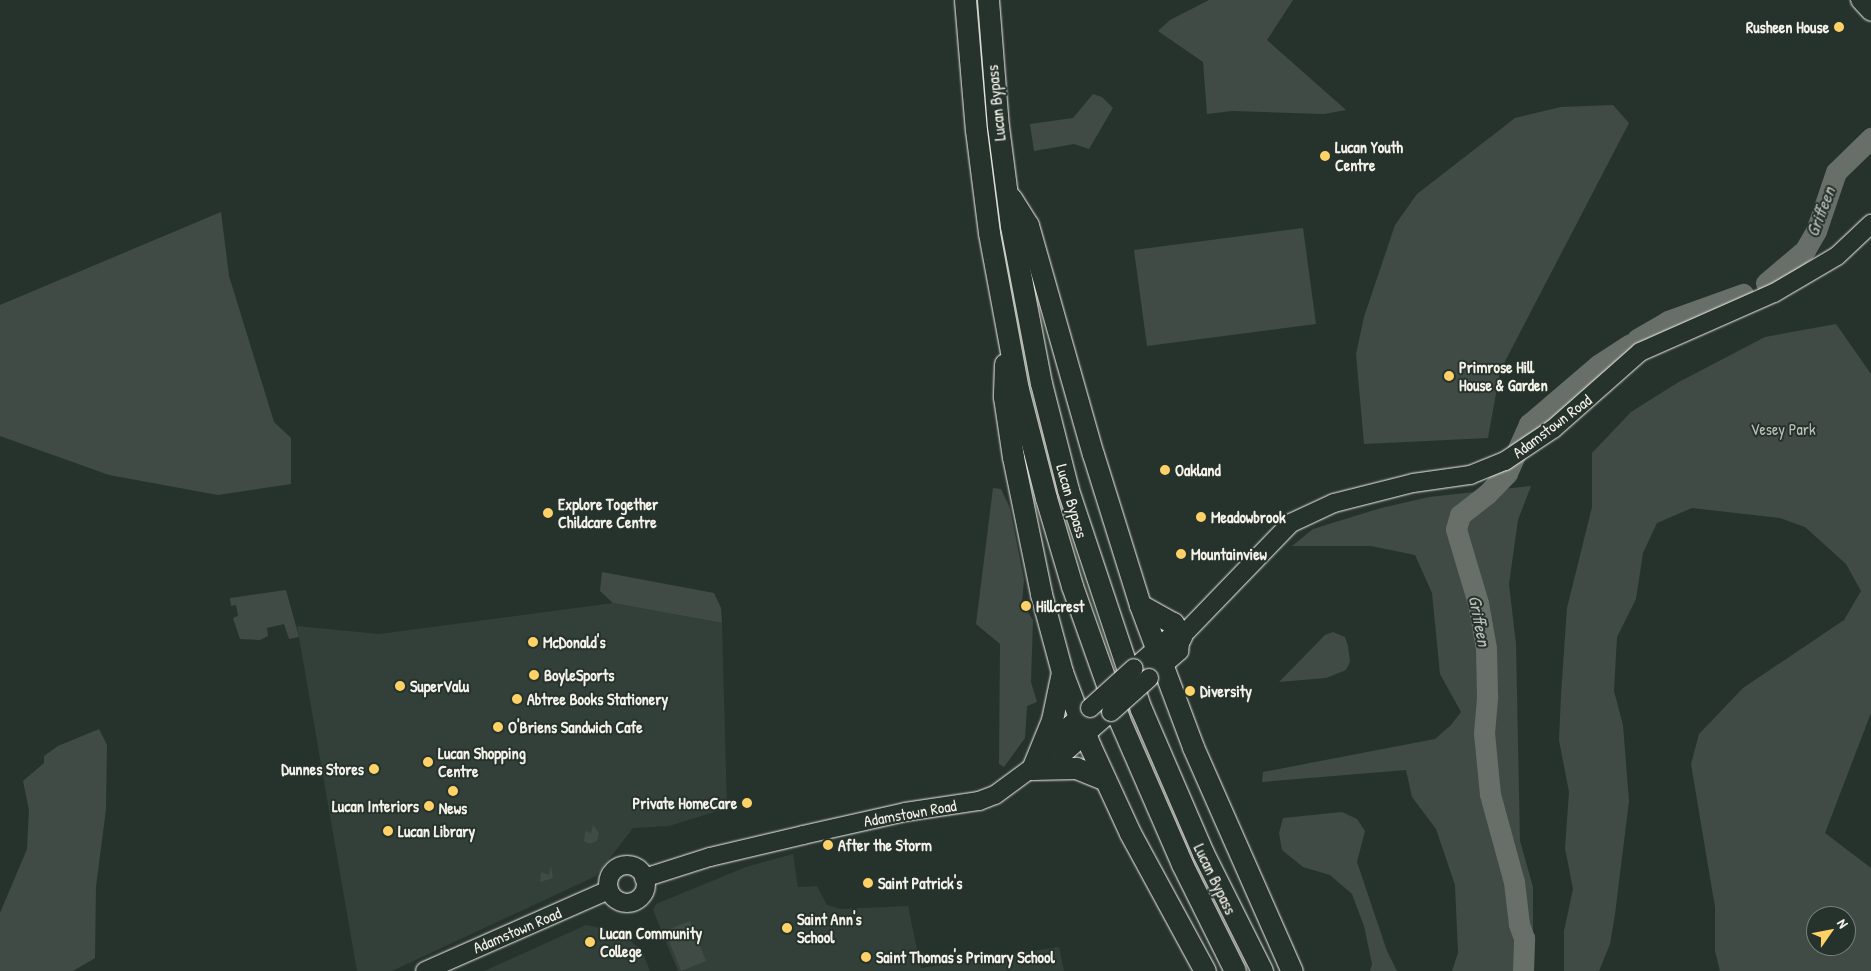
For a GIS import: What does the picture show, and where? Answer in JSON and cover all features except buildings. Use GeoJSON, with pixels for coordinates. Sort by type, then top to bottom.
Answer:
{"type":"FeatureCollection","features":[{"type":"Feature","properties":{"kind":"highway","name":"Lucan Bypass"},"geometry":{"type":"LineString","coordinates":[[965,0],[976,130],[1006,332],[1046,498],[1090,640],[1148,789],[1236,971]]}},
{"type":"Feature","properties":{"kind":"highway","name":"Lucan Bypass"},"geometry":{"type":"LineString","coordinates":[[988,0],[1006,189],[1050,424],[1112,630],[1173,788],[1262,971]]}},
{"type":"Feature","properties":{"kind":"highway"},"geometry":{"type":"LineString","coordinates":[[1006,189],[1028,225],[1093,454],[1155,660],[1292,971]]}},
{"type":"Feature","properties":{"kind":"highway"},"geometry":{"type":"LineString","coordinates":[[1006,332],[1004,397],[1013,457],[1041,594],[1062,672],[1087,721],[1105,780],[1160,893],[1205,971]]}},
{"type":"Feature","properties":{"kind":"highway"},"geometry":{"type":"LineString","coordinates":[[1140,605],[1173,624],[1181,637]]}},
{"type":"Feature","properties":{"kind":"highway"},"geometry":{"type":"LineString","coordinates":[[1062,672],[1052,720],[1032,769],[1076,768],[1105,780]]}},
{"type":"Feature","properties":{"kind":"main road"},"geometry":{"type":"LineString","coordinates":[[1860,0],[1871,12]]}},
{"type":"Feature","properties":{"kind":"main road","name":"Adamstown Road"},"geometry":{"type":"LineString","coordinates":[[644,878],[710,857],[803,835],[905,812],[979,801],[995,795],[1049,755],[1063,754],[1087,721],[1155,660],[1170,637],[1181,637],[1218,601],[1275,536],[1310,512],[1413,483],[1470,475],[1519,453],[1588,401],[1640,352],[1768,297],[1837,256],[1871,224]]}},
{"type":"Feature","properties":{"kind":"main road"},"geometry":{"type":"LineString","coordinates":[[622,865],[634,866],[644,878],[643,892],[633,901],[618,901],[609,890],[610,874],[622,865]]}},
{"type":"Feature","properties":{"kind":"main road","name":"Adamstown Road"},"geometry":{"type":"LineString","coordinates":[[425,971],[609,890]]}},
{"type":"Feature","properties":{"kind":"shaded area","name":"Lucan Shopping Centre"},"geometry":{"type":"Polygon","coordinates":[[[613,603],[722,623],[727,808],[669,826],[633,828],[596,876],[392,971],[357,971],[297,626],[379,634],[613,603]]]}},
{"type":"Feature","properties":{"kind":"shaded area","name":"Saint Ann's School"},"geometry":{"type":"Polygon","coordinates":[[[793,854],[798,887],[817,886],[827,905],[841,909],[908,906],[921,968],[1059,947],[1064,971],[678,971],[653,910],[656,904],[746,867],[793,854]]]}},
{"type":"Feature","properties":{"kind":"shaded area","name":"Lucan Community College"},"geometry":{"type":"Polygon","coordinates":[[[586,925],[621,932],[642,951],[650,971],[484,971],[586,925]]]}},
{"type":"Feature","properties":{"kind":"green space"},"geometry":{"type":"Polygon","coordinates":[[[1209,0],[1293,0],[1267,40],[1346,110],[1324,114],[1232,111],[1207,114],[1203,62],[1158,31],[1170,20],[1209,0]]]}},
{"type":"Feature","properties":{"kind":"green space"},"geometry":{"type":"Polygon","coordinates":[[[1093,94],[1102,97],[1113,108],[1089,149],[1074,144],[1034,151],[1030,124],[1073,118],[1093,94]]]}},
{"type":"Feature","properties":{"kind":"green space"},"geometry":{"type":"Polygon","coordinates":[[[1613,105],[1629,123],[1500,371],[1488,438],[1364,444],[1356,354],[1364,317],[1395,225],[1417,194],[1515,118],[1561,107],[1613,105]]]}},
{"type":"Feature","properties":{"kind":"green space"},"geometry":{"type":"Polygon","coordinates":[[[221,212],[229,276],[274,422],[291,438],[291,484],[218,495],[109,475],[0,436],[0,305],[221,212]]]}},
{"type":"Feature","properties":{"kind":"green space"},"geometry":{"type":"Polygon","coordinates":[[[1303,228],[1316,324],[1147,346],[1134,250],[1303,228]]]}},
{"type":"Feature","properties":{"kind":"green space","name":"Vesey Park"},"geometry":{"type":"Polygon","coordinates":[[[1836,324],[1871,374],[1871,713],[1825,833],[1871,868],[1871,971],[1720,971],[1715,951],[1715,907],[1691,764],[1699,734],[1743,688],[1844,620],[1861,591],[1846,564],[1805,527],[1780,518],[1692,508],[1657,523],[1643,553],[1636,599],[1617,637],[1614,691],[1623,725],[1629,801],[1615,914],[1610,944],[1599,971],[1564,971],[1564,931],[1573,889],[1565,848],[1569,792],[1559,740],[1561,695],[1567,608],[1592,507],[1592,453],[1631,412],[1677,383],[1765,337],[1836,324]]]}},
{"type":"Feature","properties":{"kind":"green space"},"geometry":{"type":"Polygon","coordinates":[[[1531,486],[1518,520],[1509,584],[1516,644],[1520,841],[1533,887],[1533,971],[1452,971],[1458,953],[1455,885],[1436,829],[1412,797],[1406,770],[1262,782],[1263,772],[1435,739],[1451,725],[1461,712],[1440,674],[1432,593],[1415,555],[1371,546],[1292,546],[1313,529],[1381,508],[1429,497],[1531,486]]]}},
{"type":"Feature","properties":{"kind":"green space"},"geometry":{"type":"Polygon","coordinates":[[[993,488],[1001,489],[1010,508],[1024,580],[1022,603],[1033,620],[1031,682],[1037,702],[1027,706],[1025,738],[1004,767],[999,764],[1000,644],[976,624],[993,488]]]}},
{"type":"Feature","properties":{"kind":"green space"},"geometry":{"type":"Polygon","coordinates":[[[602,572],[714,593],[721,608],[722,623],[613,603],[600,591],[602,572]]]}},
{"type":"Feature","properties":{"kind":"green space"},"geometry":{"type":"Polygon","coordinates":[[[286,590],[299,637],[289,639],[284,624],[267,628],[268,636],[260,640],[240,639],[233,618],[238,616],[236,605],[231,606],[230,598],[286,590]]]}},
{"type":"Feature","properties":{"kind":"green space"},"geometry":{"type":"Polygon","coordinates":[[[1333,632],[1345,637],[1350,662],[1346,670],[1326,678],[1279,682],[1325,635],[1333,632]]]}},
{"type":"Feature","properties":{"kind":"green space"},"geometry":{"type":"Polygon","coordinates":[[[99,729],[107,745],[106,809],[96,887],[95,958],[73,971],[0,971],[0,913],[27,849],[29,810],[23,781],[44,763],[44,756],[58,746],[99,729]]]}},
{"type":"Feature","properties":{"kind":"green space"},"geometry":{"type":"Polygon","coordinates":[[[1342,812],[1357,819],[1365,831],[1357,862],[1387,951],[1397,971],[1370,971],[1372,964],[1364,926],[1352,894],[1330,875],[1303,867],[1282,850],[1279,833],[1283,818],[1342,812]]]}},
{"type":"Feature","properties":{"kind":"green space"},"geometry":{"type":"Polygon","coordinates":[[[593,825],[599,833],[597,841],[589,844],[584,841],[585,831],[591,833],[593,825]]]}},
{"type":"Feature","properties":{"kind":"green space"},"geometry":{"type":"Polygon","coordinates":[[[551,866],[553,878],[540,882],[541,872],[549,875],[551,866]]]}},
{"type":"Feature","properties":{"kind":"green space"},"geometry":{"type":"Polygon","coordinates":[[[690,921],[706,961],[681,971],[665,931],[690,921]]]}},
{"type":"Feature","properties":{"kind":"waterway","name":"Griffeen"},"geometry":{"type":"LineString","coordinates":[[1766,283],[1805,250],[1816,231],[1836,172],[1871,138]]}},
{"type":"Feature","properties":{"kind":"waterway","name":"Griffeen"},"geometry":{"type":"LineString","coordinates":[[1637,339],[1668,321],[1743,294]]}},
{"type":"Feature","properties":{"kind":"waterway","name":"Griffeen"},"geometry":{"type":"LineString","coordinates":[[1523,971],[1524,938],[1519,924],[1514,882],[1490,794],[1484,733],[1487,696],[1486,648],[1478,603],[1456,529],[1460,515],[1487,494],[1507,473],[1529,424],[1598,365],[1630,344]]}},
{"type":"Feature","properties":{"kind":"place","name":"Rusheen House"},"geometry":{"type":"Point","coordinates":[1839,27]}},
{"type":"Feature","properties":{"kind":"place","name":"Lucan Youth Centre"},"geometry":{"type":"Point","coordinates":[1325,156]}},
{"type":"Feature","properties":{"kind":"place","name":"Primrose Hill House & Garden"},"geometry":{"type":"Point","coordinates":[1449,376]}},
{"type":"Feature","properties":{"kind":"place","name":"Oakland"},"geometry":{"type":"Point","coordinates":[1165,470]}},
{"type":"Feature","properties":{"kind":"place","name":"Explore Together Childcare Centre"},"geometry":{"type":"Point","coordinates":[548,513]}},
{"type":"Feature","properties":{"kind":"place","name":"Meadowbrook"},"geometry":{"type":"Point","coordinates":[1201,517]}},
{"type":"Feature","properties":{"kind":"place","name":"Mountainview"},"geometry":{"type":"Point","coordinates":[1181,554]}},
{"type":"Feature","properties":{"kind":"place","name":"Hillcrest"},"geometry":{"type":"Point","coordinates":[1026,606]}},
{"type":"Feature","properties":{"kind":"place","name":"McDonald's"},"geometry":{"type":"Point","coordinates":[533,642]}},
{"type":"Feature","properties":{"kind":"place","name":"BoyleSports"},"geometry":{"type":"Point","coordinates":[534,675]}},
{"type":"Feature","properties":{"kind":"place","name":"SuperValu"},"geometry":{"type":"Point","coordinates":[400,686]}},
{"type":"Feature","properties":{"kind":"place","name":"Diversity"},"geometry":{"type":"Point","coordinates":[1190,691]}},
{"type":"Feature","properties":{"kind":"place","name":"Abtree Books Stationery"},"geometry":{"type":"Point","coordinates":[517,699]}},
{"type":"Feature","properties":{"kind":"place","name":"O'Briens Sandwich Cafe"},"geometry":{"type":"Point","coordinates":[498,727]}},
{"type":"Feature","properties":{"kind":"place","name":"Lucan Shopping Centre"},"geometry":{"type":"Point","coordinates":[428,762]}},
{"type":"Feature","properties":{"kind":"place","name":"Dunnes Stores"},"geometry":{"type":"Point","coordinates":[374,769]}},
{"type":"Feature","properties":{"kind":"place","name":"News"},"geometry":{"type":"Point","coordinates":[453,791]}},
{"type":"Feature","properties":{"kind":"place","name":"Private HomeCare"},"geometry":{"type":"Point","coordinates":[747,803]}},
{"type":"Feature","properties":{"kind":"place","name":"Lucan Interiors"},"geometry":{"type":"Point","coordinates":[429,806]}},
{"type":"Feature","properties":{"kind":"place","name":"Lucan Library"},"geometry":{"type":"Point","coordinates":[388,831]}},
{"type":"Feature","properties":{"kind":"place","name":"After the Storm"},"geometry":{"type":"Point","coordinates":[828,845]}},
{"type":"Feature","properties":{"kind":"place","name":"Saint Patrick's"},"geometry":{"type":"Point","coordinates":[868,883]}},
{"type":"Feature","properties":{"kind":"place","name":"Saint Ann's School"},"geometry":{"type":"Point","coordinates":[787,928]}},
{"type":"Feature","properties":{"kind":"place","name":"Lucan Community College"},"geometry":{"type":"Point","coordinates":[590,942]}},
{"type":"Feature","properties":{"kind":"place","name":"Saint Thomas's Primary School"},"geometry":{"type":"Point","coordinates":[866,957]}}]}
